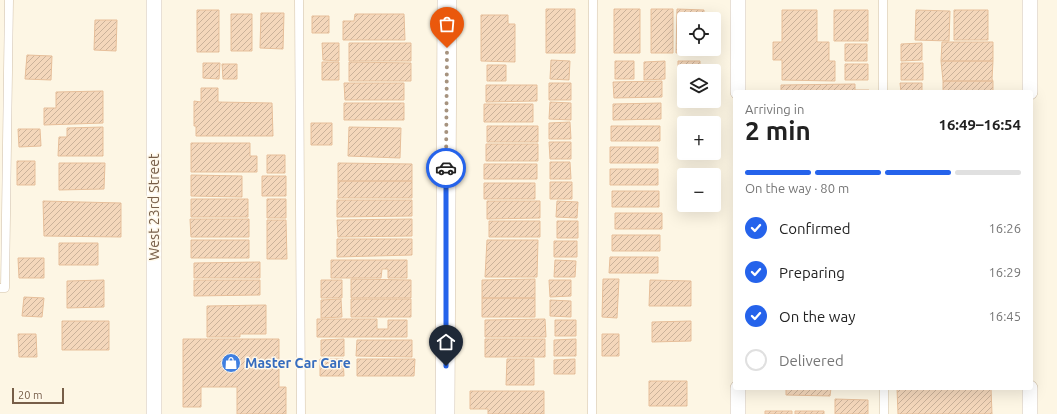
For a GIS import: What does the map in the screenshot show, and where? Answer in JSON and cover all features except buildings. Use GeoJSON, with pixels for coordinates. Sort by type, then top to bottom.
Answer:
{"type":"FeatureCollection","features":[{"type":"Feature","properties":{"kind":"street","name":"West 23rd Street"},"geometry":{"type":"LineString","coordinates":[[154,0],[154,414]]}},
{"type":"Feature","properties":{"kind":"street"},"geometry":{"type":"LineString","coordinates":[[445,414],[447,0]]}},
{"type":"Feature","properties":{"kind":"street"},"geometry":{"type":"LineString","coordinates":[[738,0],[738,90]]}},
{"type":"Feature","properties":{"kind":"street"},"geometry":{"type":"LineString","coordinates":[[1030,0],[1030,90]]}},
{"type":"Feature","properties":{"kind":"street"},"geometry":{"type":"LineString","coordinates":[[738,390],[738,414]]}},
{"type":"Feature","properties":{"kind":"street"},"geometry":{"type":"LineString","coordinates":[[1030,390],[1030,414]]}},
{"type":"Feature","properties":{"kind":"lane"},"geometry":{"type":"LineString","coordinates":[[0,288],[5,288],[9,0]]}},
{"type":"Feature","properties":{"kind":"lane"},"geometry":{"type":"LineString","coordinates":[[299,0],[301,414]]}},
{"type":"Feature","properties":{"kind":"lane"},"geometry":{"type":"LineString","coordinates":[[592,414],[593,0]]}},
{"type":"Feature","properties":{"kind":"lane"},"geometry":{"type":"LineString","coordinates":[[883,0],[883,90]]}},
{"type":"Feature","properties":{"kind":"lane"},"geometry":{"type":"LineString","coordinates":[[884,390],[884,414]]}},
{"type":"Feature","properties":{"kind":"way so far"},"geometry":{"type":"LineString","coordinates":[[446,168],[447,48]]}},
{"type":"Feature","properties":{"kind":"place","name":"Master Car Care"},"geometry":{"type":"Point","coordinates":[231,363]}},
{"type":"Feature","properties":{"kind":"route"},"geometry":{"type":"LineString","coordinates":[[446,168],[446,366]]}}]}
